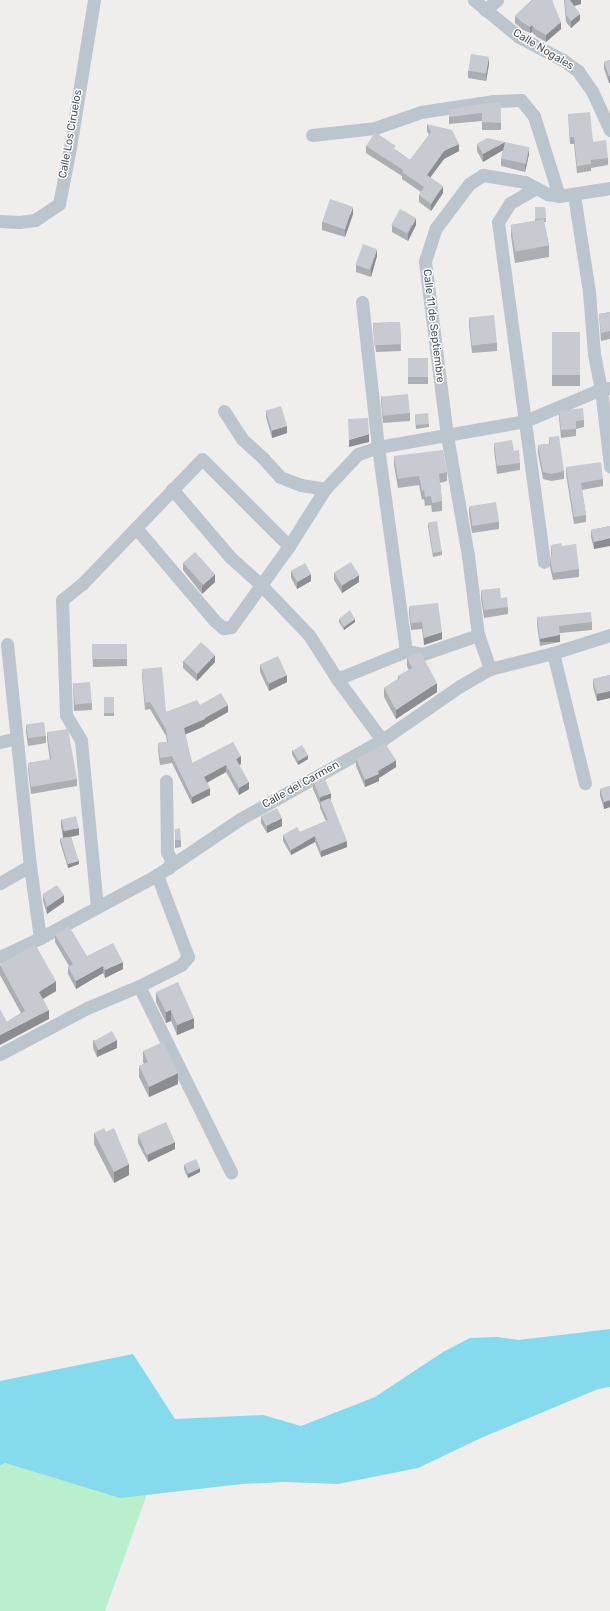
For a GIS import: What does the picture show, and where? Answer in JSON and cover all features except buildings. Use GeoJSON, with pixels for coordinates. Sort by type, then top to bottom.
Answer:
{"type":"FeatureCollection","features":[{"type":"Feature","properties":{"kind":"street","name":"Calle Los Ciruelos"},"geometry":{"type":"LineString","coordinates":[[0,221],[19,222],[35,220],[59,204],[70,148],[94,0]]}},
{"type":"Feature","properties":{"kind":"street","name":"Calle Nogales"},"geometry":{"type":"LineString","coordinates":[[474,0],[519,37],[563,60],[578,71],[592,91],[610,130]]}},
{"type":"Feature","properties":{"kind":"street"},"geometry":{"type":"LineString","coordinates":[[485,10],[497,0]]}},
{"type":"Feature","properties":{"kind":"street"},"geometry":{"type":"LineString","coordinates":[[312,135],[375,128],[421,112],[494,101],[521,100],[534,116],[559,196]]}},
{"type":"Feature","properties":{"kind":"street","name":"Calle 11 de Septiembre"},"geometry":{"type":"LineString","coordinates":[[490,669],[478,635],[468,556],[447,436],[425,261],[436,228],[460,194],[469,184],[483,175],[525,182],[548,194],[559,196],[574,195],[610,188]]}},
{"type":"Feature","properties":{"kind":"street"},"geometry":{"type":"LineString","coordinates":[[536,188],[510,203],[498,222],[544,562]]}},
{"type":"Feature","properties":{"kind":"street"},"geometry":{"type":"LineString","coordinates":[[574,195],[589,292],[594,354],[606,389],[610,466]]}},
{"type":"Feature","properties":{"kind":"street"},"geometry":{"type":"LineString","coordinates":[[362,302],[378,447],[406,651]]}},
{"type":"Feature","properties":{"kind":"street"},"geometry":{"type":"LineString","coordinates":[[136,528],[216,621],[223,628],[231,627],[289,546],[325,489],[358,454],[378,447],[525,421],[606,389]]}},
{"type":"Feature","properties":{"kind":"street"},"geometry":{"type":"LineString","coordinates":[[224,411],[242,439],[263,458],[280,477],[301,485],[325,489]]}},
{"type":"Feature","properties":{"kind":"street"},"geometry":{"type":"LineString","coordinates":[[97,907],[81,740],[66,715],[62,600],[82,584],[202,459],[289,546]]}},
{"type":"Feature","properties":{"kind":"street"},"geometry":{"type":"LineString","coordinates":[[172,489],[230,557],[261,585],[309,635],[337,679],[382,740]]}},
{"type":"Feature","properties":{"kind":"street"},"geometry":{"type":"LineString","coordinates":[[337,679],[406,651],[423,654],[478,635]]}},
{"type":"Feature","properties":{"kind":"street","name":"Calle del Carmen"},"geometry":{"type":"LineString","coordinates":[[0,957],[40,938],[169,868],[240,819],[382,740],[460,686],[490,669],[553,653],[610,635]]}},
{"type":"Feature","properties":{"kind":"street"},"geometry":{"type":"LineString","coordinates":[[7,644],[30,866],[40,938]]}},
{"type":"Feature","properties":{"kind":"street"},"geometry":{"type":"LineString","coordinates":[[553,653],[585,783]]}},
{"type":"Feature","properties":{"kind":"street"},"geometry":{"type":"LineString","coordinates":[[0,742],[17,738]]}},
{"type":"Feature","properties":{"kind":"street"},"geometry":{"type":"LineString","coordinates":[[166,781],[167,852],[171,859],[169,868]]}},
{"type":"Feature","properties":{"kind":"street"},"geometry":{"type":"LineString","coordinates":[[0,883],[30,866]]}},
{"type":"Feature","properties":{"kind":"street"},"geometry":{"type":"LineString","coordinates":[[0,1054],[87,1008],[139,986],[181,965],[188,957],[157,875]]}},
{"type":"Feature","properties":{"kind":"street"},"geometry":{"type":"LineString","coordinates":[[139,986],[231,1172]]}},
{"type":"Feature","properties":{"kind":"green space"},"geometry":{"type":"Polygon","coordinates":[[[5,1463],[120,1498],[147,1494],[105,1611],[0,1611],[0,1466],[5,1463]]]}},
{"type":"Feature","properties":{"kind":"water"},"geometry":{"type":"Polygon","coordinates":[[[610,1329],[610,1387],[598,1389],[481,1438],[418,1468],[338,1484],[285,1482],[242,1484],[120,1498],[5,1463],[0,1466],[0,1381],[133,1354],[175,1419],[263,1415],[301,1426],[375,1397],[443,1352],[470,1338],[497,1337],[519,1340],[610,1329]]]}}]}
